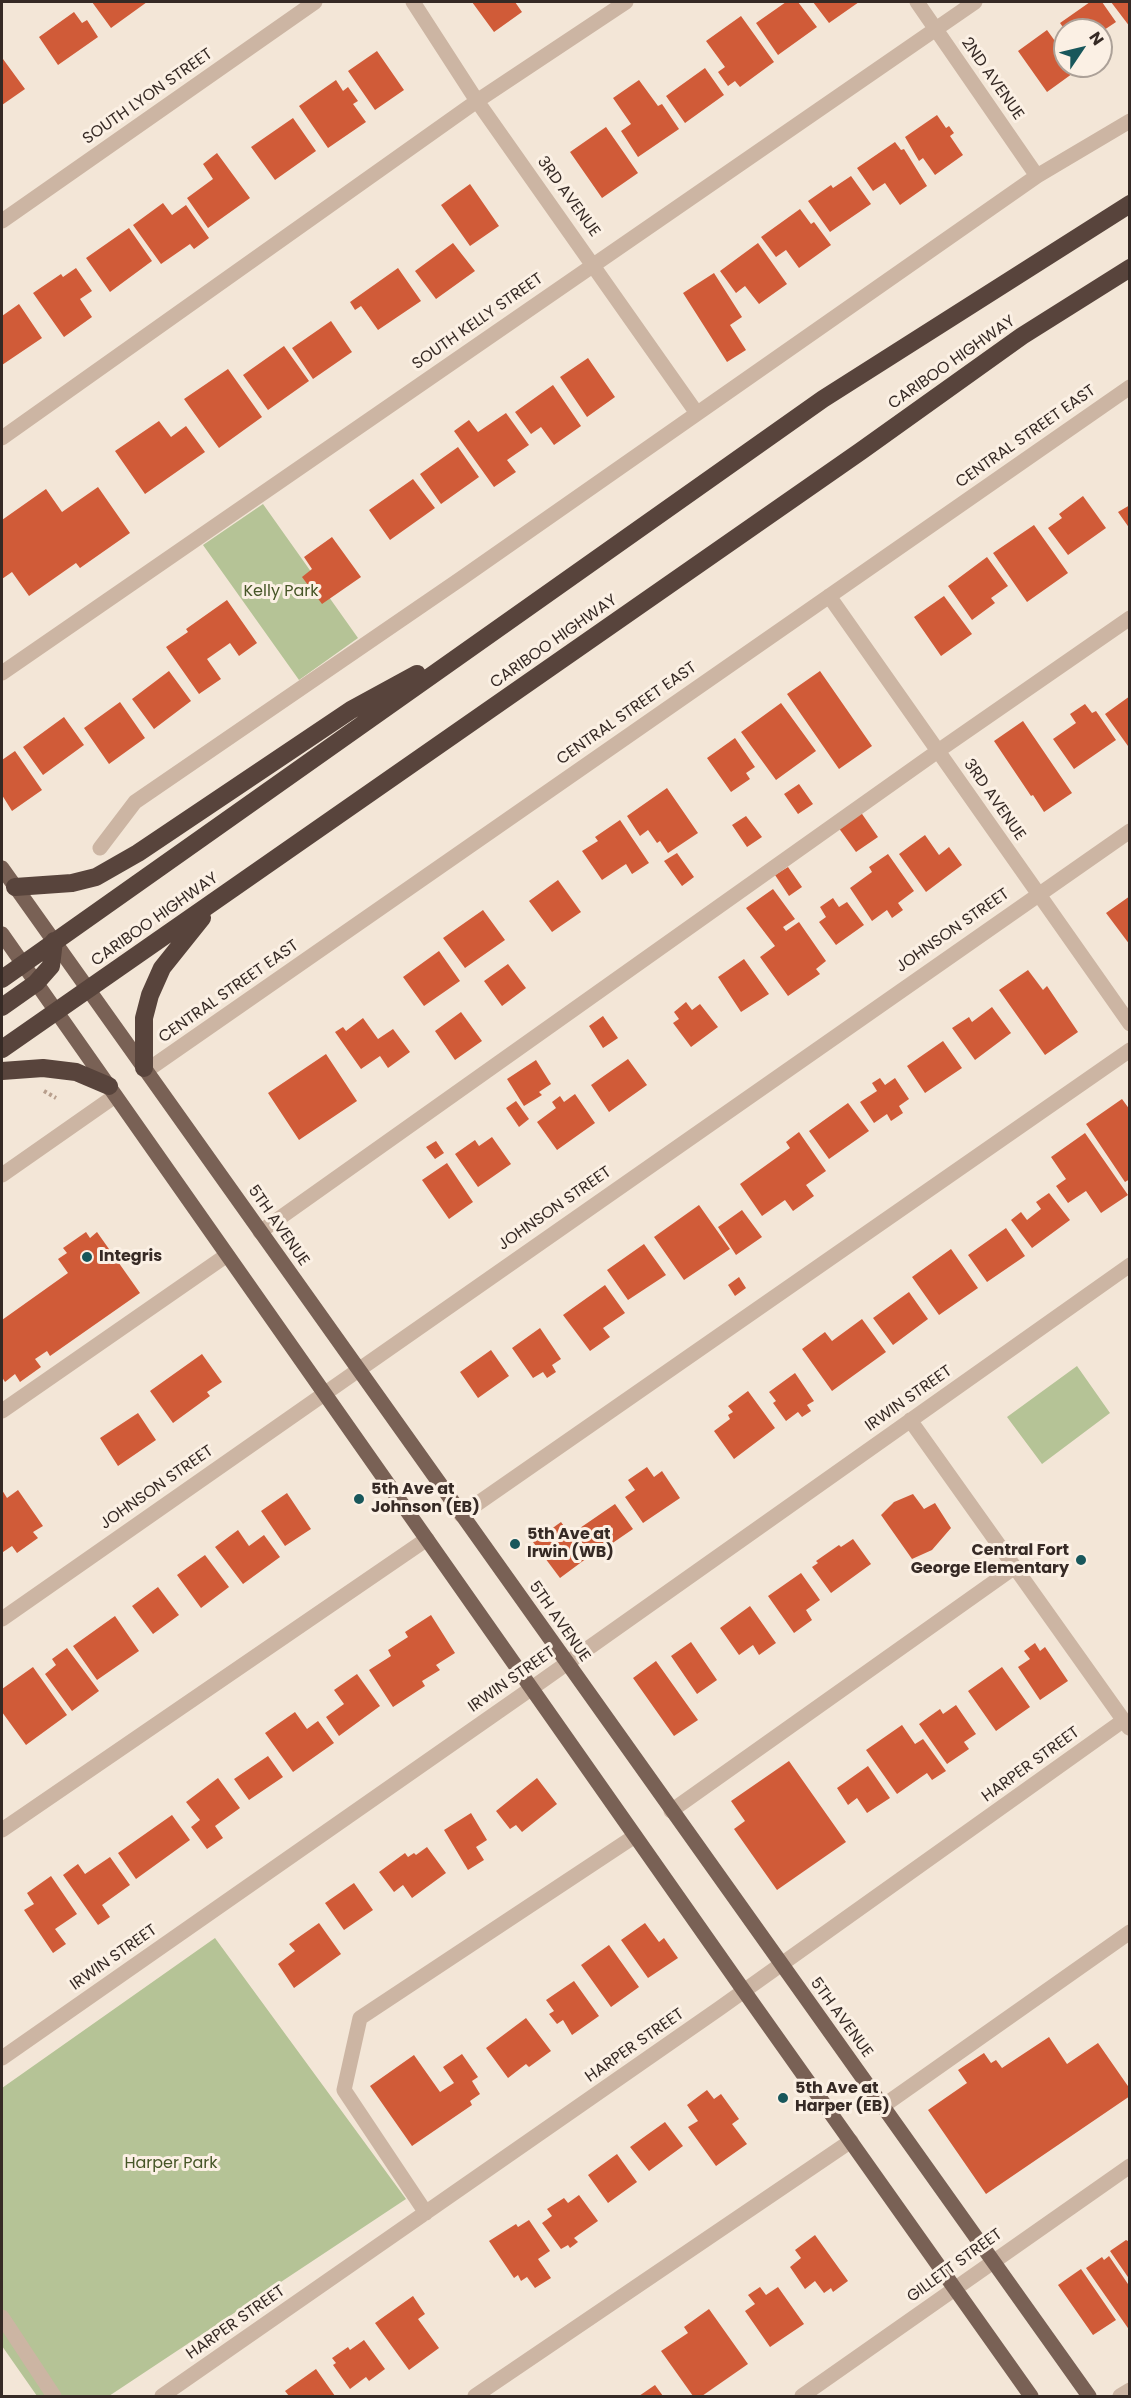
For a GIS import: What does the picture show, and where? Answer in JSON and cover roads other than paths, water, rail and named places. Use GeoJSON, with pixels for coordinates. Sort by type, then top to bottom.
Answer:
{"type":"FeatureCollection","features":[{"type":"Feature","properties":{"kind":"highway"},"geometry":{"type":"LineString","coordinates":[[2,979],[823,399],[1130,204]]}},
{"type":"Feature","properties":{"kind":"highway","name":"CARIBOO HIGHWAY"},"geometry":{"type":"LineString","coordinates":[[2,1049],[1022,336],[1130,268]]}},
{"type":"Feature","properties":{"kind":"highway"},"geometry":{"type":"LineString","coordinates":[[15,887],[72,884],[96,877],[138,853],[351,710],[492,632]]}},
{"type":"Feature","properties":{"kind":"highway"},"geometry":{"type":"LineString","coordinates":[[145,1070],[144,1018],[150,994],[162,968],[214,903]]}},
{"type":"Feature","properties":{"kind":"highway"},"geometry":{"type":"LineString","coordinates":[[2,1007],[36,983],[51,966],[54,941]]}},
{"type":"Feature","properties":{"kind":"highway"},"geometry":{"type":"LineString","coordinates":[[2,1071],[44,1068],[76,1072],[112,1091]]}},
{"type":"Feature","properties":{"kind":"main road","name":"5TH AVENUE"},"geometry":{"type":"LineString","coordinates":[[2,868],[1089,2397]]}},
{"type":"Feature","properties":{"kind":"main road"},"geometry":{"type":"LineString","coordinates":[[2,934],[1031,2397]]}},
{"type":"Feature","properties":{"kind":"street","name":"SOUTH LYON STREET"},"geometry":{"type":"LineString","coordinates":[[2,221],[315,2]]}},
{"type":"Feature","properties":{"kind":"street","name":"3RD AVENUE"},"geometry":{"type":"LineString","coordinates":[[413,2],[477,101],[696,412]]}},
{"type":"Feature","properties":{"kind":"street"},"geometry":{"type":"LineString","coordinates":[[2,438],[477,101],[626,2]]}},
{"type":"Feature","properties":{"kind":"street","name":"2ND AVENUE"},"geometry":{"type":"LineString","coordinates":[[917,2],[1037,176]]}},
{"type":"Feature","properties":{"kind":"street","name":"SOUTH KELLY STREET"},"geometry":{"type":"LineString","coordinates":[[2,673],[975,2]]}},
{"type":"Feature","properties":{"kind":"street"},"geometry":{"type":"LineString","coordinates":[[100,848],[135,802],[459,580],[696,412],[1037,176],[1130,121]]}},
{"type":"Feature","properties":{"kind":"street","name":"CENTRAL STREET EAST"},"geometry":{"type":"LineString","coordinates":[[145,1070],[1130,387]]}},
{"type":"Feature","properties":{"kind":"street","name":"3RD AVENUE"},"geometry":{"type":"LineString","coordinates":[[829,596],[1130,1024]]}},
{"type":"Feature","properties":{"kind":"street"},"geometry":{"type":"LineString","coordinates":[[260,1232],[938,750],[1130,618]]}},
{"type":"Feature","properties":{"kind":"street","name":"JOHNSON STREET"},"geometry":{"type":"LineString","coordinates":[[2,1619],[1038,893],[1130,831]]}},
{"type":"Feature","properties":{"kind":"street"},"geometry":{"type":"LineString","coordinates":[[461,1515],[1130,1050]]}},
{"type":"Feature","properties":{"kind":"street"},"geometry":{"type":"LineString","coordinates":[[2,1175],[112,1091]]}},
{"type":"Feature","properties":{"kind":"street"},"geometry":{"type":"LineString","coordinates":[[2,1411],[227,1255]]}},
{"type":"Feature","properties":{"kind":"street","name":"IRWIN STREET"},"geometry":{"type":"LineString","coordinates":[[2,2058],[532,1688],[1130,1265]]}},
{"type":"Feature","properties":{"kind":"street"},"geometry":{"type":"LineString","coordinates":[[910,1420],[1127,1724]]}},
{"type":"Feature","properties":{"kind":"street"},"geometry":{"type":"LineString","coordinates":[[2,1830],[426,1539]]}},
{"type":"Feature","properties":{"kind":"street"},"geometry":{"type":"LineString","coordinates":[[671,1811],[1015,1567]]}},
{"type":"Feature","properties":{"kind":"street","name":"HARPER STREET"},"geometry":{"type":"LineString","coordinates":[[162,2397],[1127,1724]]}},
{"type":"Feature","properties":{"kind":"street"},"geometry":{"type":"LineString","coordinates":[[426,2212],[344,2090],[360,2018],[635,1836]]}},
{"type":"Feature","properties":{"kind":"street"},"geometry":{"type":"LineString","coordinates":[[883,2106],[1130,1932]]}},
{"type":"Feature","properties":{"kind":"street"},"geometry":{"type":"LineString","coordinates":[[475,2397],[851,2141]]}},
{"type":"Feature","properties":{"kind":"street","name":"GILLETT STREET"},"geometry":{"type":"LineString","coordinates":[[802,2397],[1130,2166]]}},
{"type":"Feature","properties":{"kind":"street"},"geometry":{"type":"LineString","coordinates":[[2,2316],[54,2397]]}},
{"type":"Feature","properties":{"kind":"street"},"geometry":{"type":"LineString","coordinates":[[1120,2397],[1130,2390]]}},
{"type":"Feature","properties":{"kind":"place","name":"Integris"},"geometry":{"type":"Point","coordinates":[87,1257]}},
{"type":"Feature","properties":{"kind":"place","name":"5th Ave at Johnson (EB)"},"geometry":{"type":"Point","coordinates":[359,1499]}},
{"type":"Feature","properties":{"kind":"place","name":"5th Ave at Irwin (WB)"},"geometry":{"type":"Point","coordinates":[515,1544]}},
{"type":"Feature","properties":{"kind":"place","name":"Central Fort George Elementary"},"geometry":{"type":"Point","coordinates":[1081,1560]}},
{"type":"Feature","properties":{"kind":"place","name":"5th Ave at Harper (EB)"},"geometry":{"type":"Point","coordinates":[783,2098]}},
{"type":"Feature","properties":{"kind":"park label","name":"Kelly Park"},"geometry":{"type":"Point","coordinates":[281,592]}},
{"type":"Feature","properties":{"kind":"park label","name":"Harper Park"},"geometry":{"type":"Point","coordinates":[171,2164]}}]}
